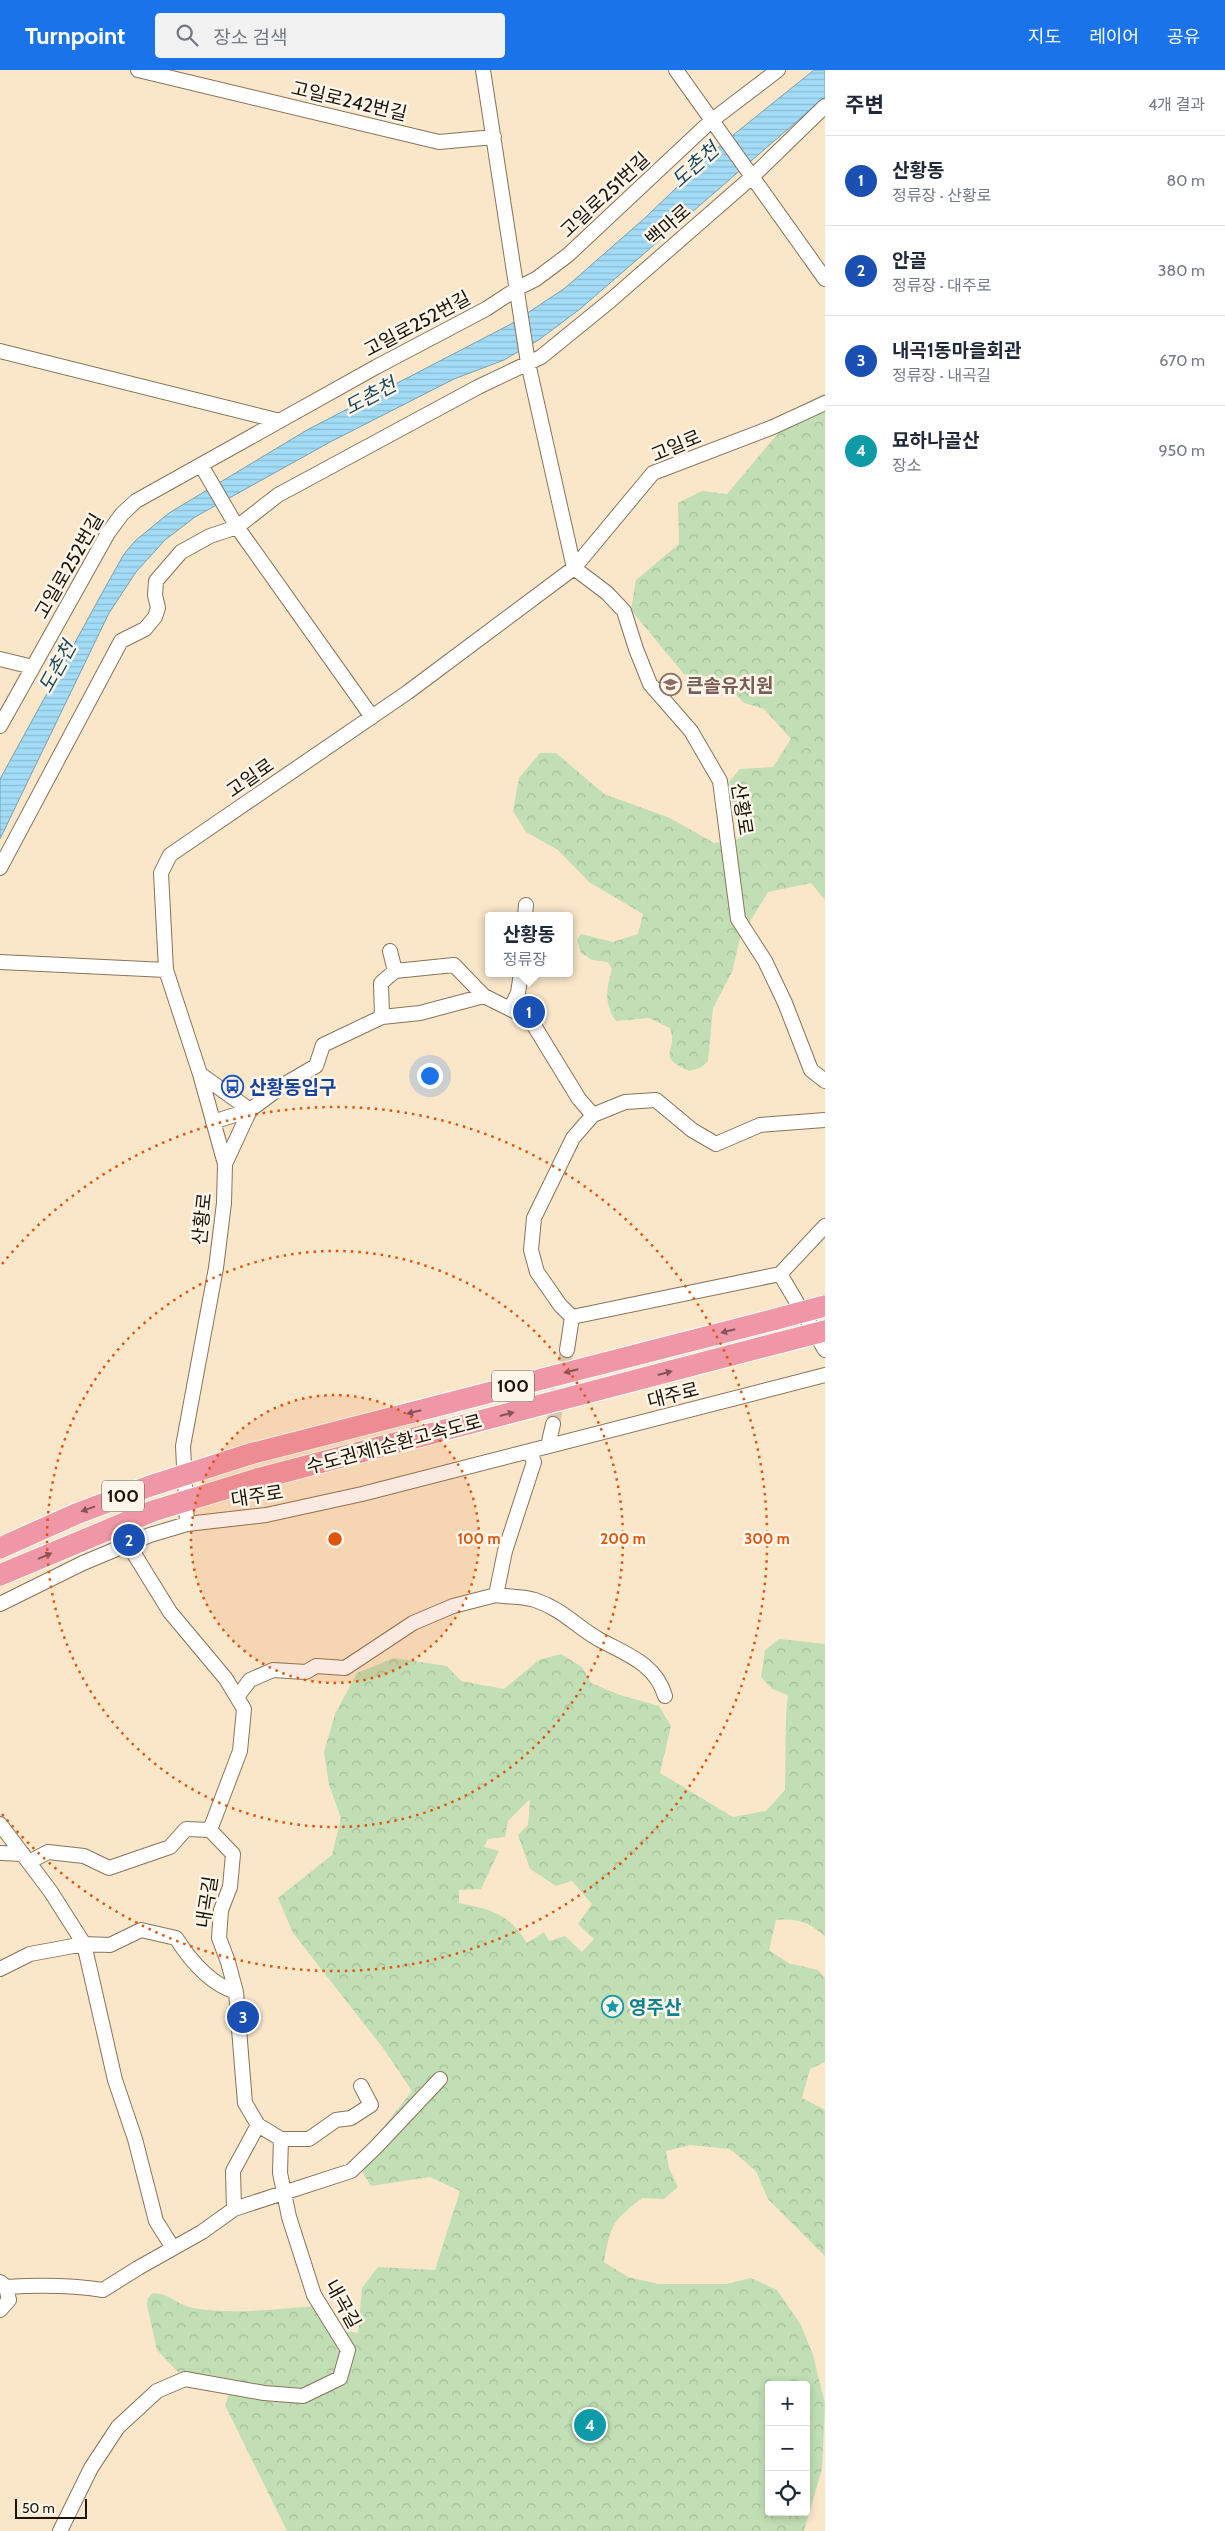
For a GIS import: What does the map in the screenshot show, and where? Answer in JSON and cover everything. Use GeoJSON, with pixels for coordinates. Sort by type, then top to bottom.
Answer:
{"type":"FeatureCollection","features":[{"type":"Feature","properties":{"kind":"highway","name":"수도권제1순환고속도로"},"geometry":{"type":"LineString","coordinates":[[0,1548],[86,1510],[150,1486],[250,1454],[825,1306]]}},
{"type":"Feature","properties":{"kind":"highway","name":"수도권제1순환고속도로"},"geometry":{"type":"LineString","coordinates":[[0,1575],[153,1511],[257,1479],[825,1331]]}},
{"type":"Feature","properties":{"kind":"street","name":"고일로242번길"},"geometry":{"type":"LineString","coordinates":[[138,70],[439,142],[494,137]]}},
{"type":"Feature","properties":{"kind":"street"},"geometry":{"type":"LineString","coordinates":[[483,70],[528,359],[574,568]]}},
{"type":"Feature","properties":{"kind":"street"},"geometry":{"type":"LineString","coordinates":[[676,70],[825,279]]}},
{"type":"Feature","properties":{"kind":"street","name":"고일로251번길"},"geometry":{"type":"LineString","coordinates":[[519,294],[568,255],[778,70]]}},
{"type":"Feature","properties":{"kind":"street","name":"백마로"},"geometry":{"type":"LineString","coordinates":[[0,868],[121,641],[145,629],[155,617],[158,608],[155,595],[156,581],[181,552],[235,524],[278,495],[528,359],[541,357],[611,300],[825,106]]}},
{"type":"Feature","properties":{"kind":"street","name":"고일로252번길"},"geometry":{"type":"LineString","coordinates":[[0,726],[108,533],[122,514],[136,501],[204,470],[280,420],[519,294]]}},
{"type":"Feature","properties":{"kind":"street"},"geometry":{"type":"LineString","coordinates":[[0,351],[280,420]]}},
{"type":"Feature","properties":{"kind":"street","name":"고일로"},"geometry":{"type":"LineString","coordinates":[[213,1122],[200,1074],[166,970],[161,873],[170,854],[372,717],[482,639],[574,568],[653,473],[773,427],[825,403]]}},
{"type":"Feature","properties":{"kind":"street"},"geometry":{"type":"LineString","coordinates":[[204,470],[235,524],[372,717]]}},
{"type":"Feature","properties":{"kind":"street","name":"산황로"},"geometry":{"type":"LineString","coordinates":[[574,568],[607,593],[624,611],[650,684],[691,731],[720,781],[738,919],[765,961],[785,1003],[811,1070],[825,1081]]}},
{"type":"Feature","properties":{"kind":"street"},"geometry":{"type":"LineString","coordinates":[[0,659],[33,667]]}},
{"type":"Feature","properties":{"kind":"street"},"geometry":{"type":"LineString","coordinates":[[390,951],[395,971]]}},
{"type":"Feature","properties":{"kind":"street"},"geometry":{"type":"LineString","coordinates":[[0,962],[166,970]]}},
{"type":"Feature","properties":{"kind":"street"},"geometry":{"type":"LineString","coordinates":[[382,1017],[382,983],[395,971],[454,965],[484,996],[530,1019],[580,1099],[593,1114]]}},
{"type":"Feature","properties":{"kind":"street"},"geometry":{"type":"LineString","coordinates":[[510,1010],[518,994],[520,977]]}},
{"type":"Feature","properties":{"kind":"street"},"geometry":{"type":"LineString","coordinates":[[213,1122],[250,1110],[285,1084],[316,1066],[323,1045],[382,1017],[420,1013],[484,996]]}},
{"type":"Feature","properties":{"kind":"street"},"geometry":{"type":"LineString","coordinates":[[200,1074],[250,1110]]}},
{"type":"Feature","properties":{"kind":"street"},"geometry":{"type":"LineString","coordinates":[[572,1317],[560,1305],[537,1272],[532,1250],[534,1218],[573,1138],[593,1114],[625,1102],[656,1100],[692,1130],[716,1144],[760,1125],[825,1120]]}},
{"type":"Feature","properties":{"kind":"street"},"geometry":{"type":"LineString","coordinates":[[225,1164],[250,1110]]}},
{"type":"Feature","properties":{"kind":"street","name":"산황로"},"geometry":{"type":"LineString","coordinates":[[187,1524],[183,1446],[216,1268],[224,1203],[225,1164],[213,1122]]}},
{"type":"Feature","properties":{"kind":"street"},"geometry":{"type":"LineString","coordinates":[[572,1317],[780,1274],[825,1226]]}},
{"type":"Feature","properties":{"kind":"street"},"geometry":{"type":"LineString","coordinates":[[780,1274],[825,1350]]}},
{"type":"Feature","properties":{"kind":"street"},"geometry":{"type":"LineString","coordinates":[[567,1350],[572,1317]]}},
{"type":"Feature","properties":{"kind":"street","name":"대주로"},"geometry":{"type":"LineString","coordinates":[[0,1604],[83,1563],[128,1544],[187,1524],[266,1515],[362,1494],[825,1375]]}},
{"type":"Feature","properties":{"kind":"street"},"geometry":{"type":"LineString","coordinates":[[548,1446],[553,1424]]}},
{"type":"Feature","properties":{"kind":"street"},"geometry":{"type":"LineString","coordinates":[[496,1596],[505,1551],[534,1462],[529,1451]]}},
{"type":"Feature","properties":{"kind":"street"},"geometry":{"type":"LineString","coordinates":[[0,1853],[26,1858],[48,1852],[84,1856],[109,1868],[170,1847],[186,1829],[210,1830],[240,1751],[244,1709],[226,1679],[170,1612],[128,1544]]}},
{"type":"Feature","properties":{"kind":"street"},"geometry":{"type":"LineString","coordinates":[[237,1697],[250,1680],[273,1670],[306,1672],[316,1666],[345,1668],[413,1623],[452,1606],[496,1596],[532,1599],[558,1610],[599,1640],[626,1652],[649,1669],[662,1685],[665,1696]]}},
{"type":"Feature","properties":{"kind":"street"},"geometry":{"type":"LineString","coordinates":[[0,1824],[51,1892],[84,1944],[115,2080],[135,2139],[156,2221],[173,2248]]}},
{"type":"Feature","properties":{"kind":"street","name":"내곡길"},"geometry":{"type":"LineString","coordinates":[[60,2531],[91,2468],[118,2427],[157,2391],[185,2379],[264,2393],[303,2396],[340,2378],[348,2350],[314,2294],[288,2217],[280,2173],[281,2139],[258,2125],[244,2103],[236,1992],[219,1938],[222,1910],[230,1887],[233,1854],[210,1830]]}},
{"type":"Feature","properties":{"kind":"street"},"geometry":{"type":"LineString","coordinates":[[0,1969],[30,1954],[84,1944],[110,1945],[140,1930],[176,1938],[186,1954],[221,1988],[236,1992]]}},
{"type":"Feature","properties":{"kind":"street"},"geometry":{"type":"LineString","coordinates":[[0,2310],[9,2300],[3,2285],[84,2287],[103,2290],[202,2232],[234,2209],[351,2171],[440,2080]]}},
{"type":"Feature","properties":{"kind":"street"},"geometry":{"type":"LineString","coordinates":[[281,2139],[309,2139],[336,2120],[351,2118],[371,2105],[361,2086]]}},
{"type":"Feature","properties":{"kind":"street"},"geometry":{"type":"LineString","coordinates":[[234,2209],[233,2172],[258,2125]]}},
{"type":"Feature","properties":{"kind":"green space"},"geometry":{"type":"Polygon","coordinates":[[[825,393],[825,900],[811,883],[768,892],[740,938],[732,972],[713,1008],[708,1061],[700,1068],[689,1071],[679,1066],[670,1057],[672,1036],[670,1028],[649,1018],[616,1021],[609,1009],[607,996],[612,969],[608,962],[592,960],[581,953],[577,940],[581,934],[613,942],[638,934],[643,914],[589,882],[558,850],[526,832],[513,811],[519,778],[540,753],[556,753],[604,794],[670,818],[714,843],[739,839],[729,782],[740,769],[773,767],[791,739],[764,709],[744,703],[720,678],[684,674],[631,610],[636,580],[679,544],[678,503],[702,491],[727,494],[802,405],[825,393]]]}},
{"type":"Feature","properties":{"kind":"green space"},"geometry":{"type":"Polygon","coordinates":[[[779,1639],[825,1644],[825,1937],[803,1922],[776,1920],[769,1950],[788,1963],[818,1970],[825,1978],[825,2062],[810,2069],[802,2098],[825,2110],[825,2256],[768,2199],[756,2171],[730,2149],[690,2145],[666,2151],[669,2168],[678,2187],[664,2199],[642,2198],[624,2213],[614,2224],[611,2231],[604,2262],[628,2277],[658,2284],[727,2284],[751,2278],[777,2290],[801,2325],[813,2355],[825,2404],[822,2469],[810,2510],[810,2381],[765,2381],[765,2516],[808,2516],[804,2531],[287,2531],[225,2405],[233,2384],[178,2372],[157,2350],[147,2305],[148,2298],[153,2293],[164,2295],[193,2308],[208,2310],[255,2311],[317,2306],[341,2330],[358,2333],[362,2288],[378,2267],[435,2270],[460,2191],[430,2177],[371,2186],[363,2173],[362,2154],[412,2091],[383,2048],[293,1933],[278,1898],[332,1855],[341,1818],[329,1785],[324,1752],[335,1714],[357,1673],[394,1658],[447,1666],[461,1681],[504,1689],[539,1660],[561,1654],[582,1667],[591,1683],[620,1695],[659,1706],[671,1726],[660,1773],[733,1817],[766,1811],[785,1790],[788,1695],[772,1689],[761,1677],[765,1650],[779,1639]],[[530,1799],[508,1821],[505,1837],[488,1839],[484,1847],[499,1851],[481,1889],[459,1890],[459,1903],[498,1914],[513,1925],[527,1943],[544,1932],[549,1941],[565,1936],[582,1952],[594,1939],[578,1924],[592,1904],[572,1881],[556,1886],[530,1869],[518,1835],[528,1825],[530,1799]]]}},
{"type":"Feature","properties":{"kind":"water"},"geometry":{"type":"Polygon","coordinates":[[[814,70],[825,70],[825,97],[580,309],[540,339],[504,360],[454,379],[332,441],[195,517],[165,540],[136,572],[109,613],[0,839],[0,779],[124,554],[135,541],[169,513],[307,430],[511,324],[565,288],[646,217],[722,144],[814,70]]]}},
{"type":"Feature","properties":{"kind":"tunnel"},"geometry":{"type":"LineString","coordinates":[[553,1424],[567,1350]]}},
{"type":"Feature","properties":{"kind":"place","name":"큰솔유치원"},"geometry":{"type":"Point","coordinates":[670,685]}},
{"type":"Feature","properties":{"kind":"place","name":"산황동"},"geometry":{"type":"Point","coordinates":[529,1012]}},
{"type":"Feature","properties":{"kind":"place","name":"산황동입구"},"geometry":{"type":"Point","coordinates":[233,1087]}},
{"type":"Feature","properties":{"kind":"place","name":"안골"},"geometry":{"type":"Point","coordinates":[129,1540]}},
{"type":"Feature","properties":{"kind":"place","name":"영주산"},"geometry":{"type":"Point","coordinates":[613,2007]}},
{"type":"Feature","properties":{"kind":"place","name":"내곡1동마을회관"},"geometry":{"type":"Point","coordinates":[243,2017]}},
{"type":"Feature","properties":{"kind":"place","name":"묘하나골산"},"geometry":{"type":"Point","coordinates":[590,2425]}},
{"type":"Feature","properties":{"kind":"water label","name":"도촌천"},"geometry":{"type":"Point","coordinates":[695,165]}},
{"type":"Feature","properties":{"kind":"water label","name":"도촌천"},"geometry":{"type":"Point","coordinates":[370,396]}},
{"type":"Feature","properties":{"kind":"water label","name":"도촌천"},"geometry":{"type":"Point","coordinates":[57,667]}}]}
